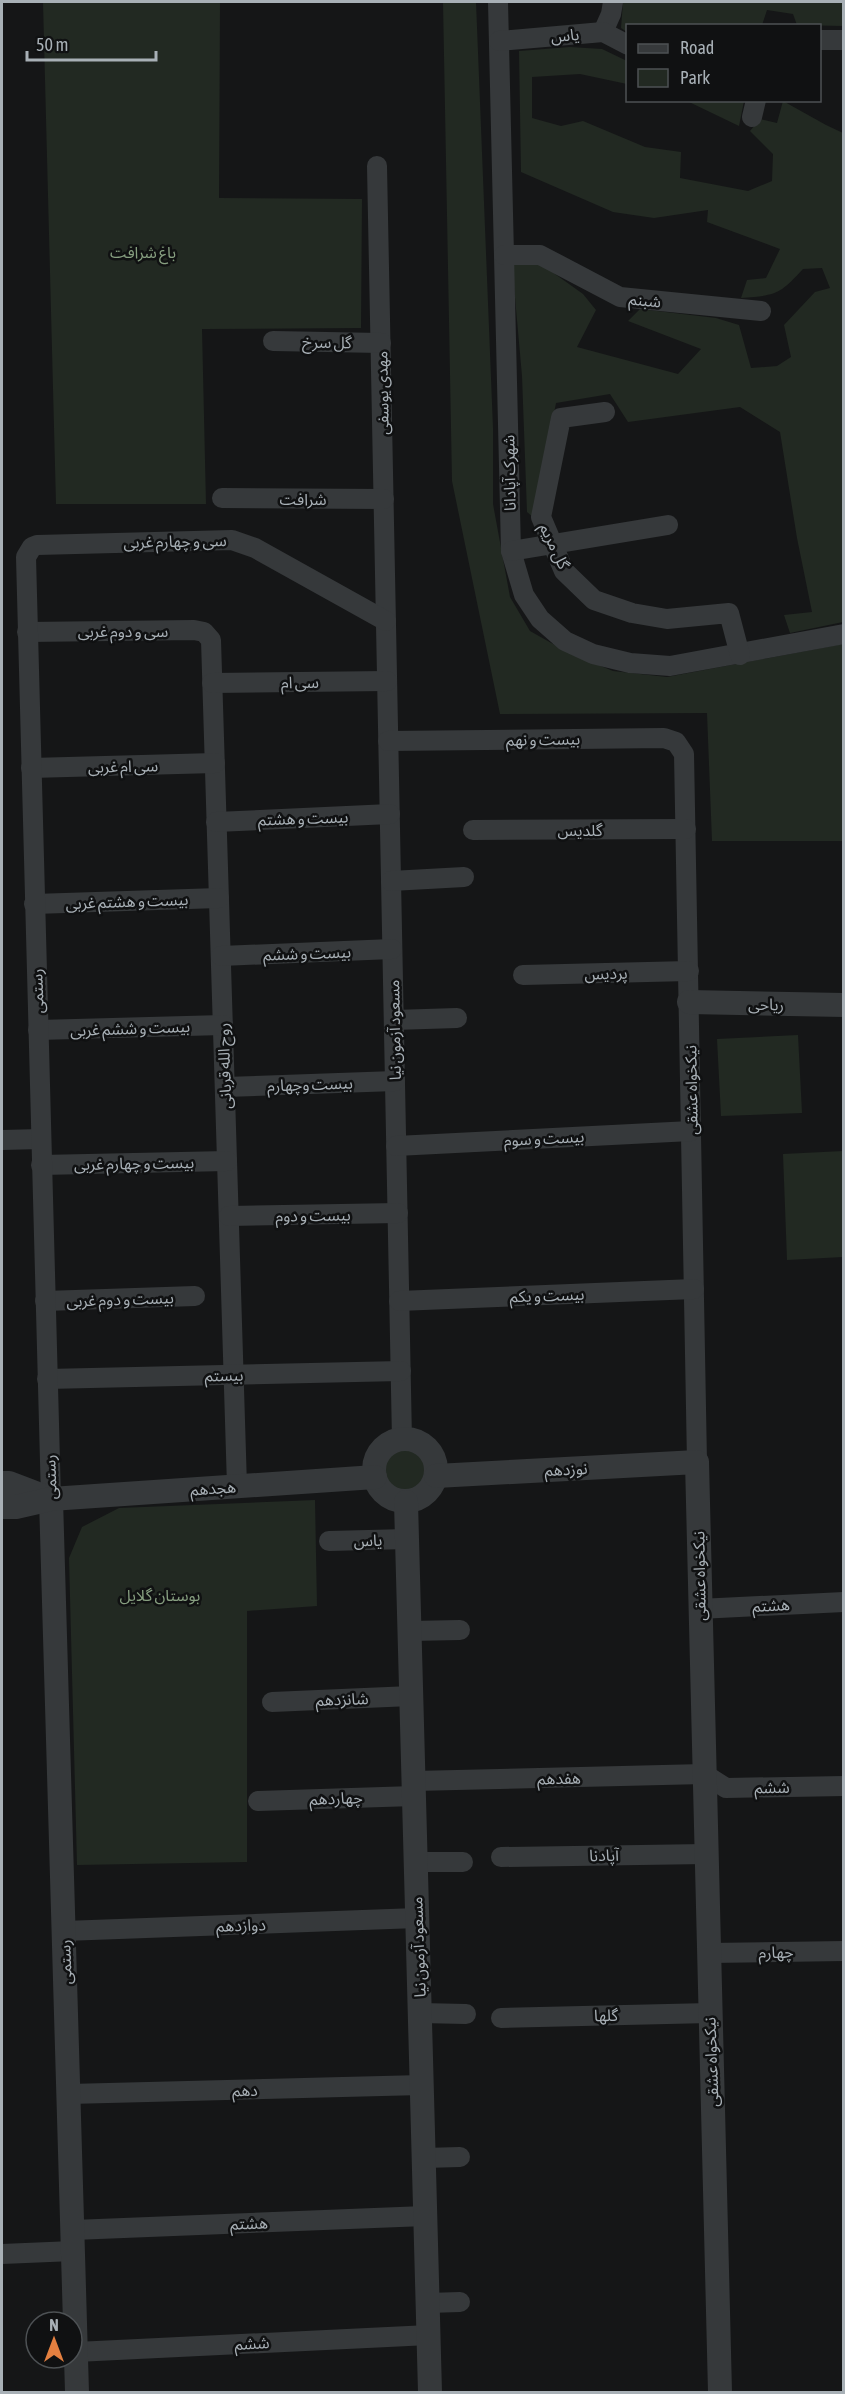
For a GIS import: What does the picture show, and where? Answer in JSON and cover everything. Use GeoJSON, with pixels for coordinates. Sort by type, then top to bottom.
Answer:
{"type":"FeatureCollection","features":[{"type":"Feature","properties":{"kind":"street","name":"شهرک آپادانا"},"geometry":{"type":"LineString","coordinates":[[498,2],[511,551],[524,595],[540,619],[565,640],[593,654],[630,663],[670,666],[740,655],[843,633]]}},
{"type":"Feature","properties":{"kind":"street"},"geometry":{"type":"LineString","coordinates":[[603,32],[611,14],[613,2]]}},
{"type":"Feature","properties":{"kind":"street","name":"یاس"},"geometry":{"type":"LineString","coordinates":[[500,41],[603,32],[626,44]]}},
{"type":"Feature","properties":{"kind":"street"},"geometry":{"type":"LineString","coordinates":[[821,40],[843,40]]}},
{"type":"Feature","properties":{"kind":"street","name":"مهدی یوسفی"},"geometry":{"type":"LineString","coordinates":[[377,165],[386,621]]}},
{"type":"Feature","properties":{"kind":"street","name":"شبنم"},"geometry":{"type":"LineString","coordinates":[[504,255],[540,255],[620,297],[761,311]]}},
{"type":"Feature","properties":{"kind":"street","name":"گل سرخ"},"geometry":{"type":"LineString","coordinates":[[273,341],[381,343]]}},
{"type":"Feature","properties":{"kind":"street","name":"گل مریم"},"geometry":{"type":"LineString","coordinates":[[605,412],[561,418],[541,517],[564,571],[594,600],[632,613],[667,619],[729,613],[740,655]]}},
{"type":"Feature","properties":{"kind":"street","name":"شرافت"},"geometry":{"type":"LineString","coordinates":[[222,498],[384,499]]}},
{"type":"Feature","properties":{"kind":"street"},"geometry":{"type":"LineString","coordinates":[[511,551],[668,525]]}},
{"type":"Feature","properties":{"kind":"street","name":"سی و چهارم غربی"},"geometry":{"type":"LineString","coordinates":[[25,561],[30,550],[37,545],[232,540],[255,548],[386,621]]}},
{"type":"Feature","properties":{"kind":"street","name":"رستمی"},"geometry":{"type":"LineString","coordinates":[[25,561],[75,2310]]}},
{"type":"Feature","properties":{"kind":"street","name":"مسعود آزمون نیا"},"geometry":{"type":"LineString","coordinates":[[386,621],[402,1440]]}},
{"type":"Feature","properties":{"kind":"street","name":"سی و دوم غربی"},"geometry":{"type":"LineString","coordinates":[[27,632],[199,631],[208,635],[212,645]]}},
{"type":"Feature","properties":{"kind":"street","name":"روح الله قربانی"},"geometry":{"type":"LineString","coordinates":[[212,645],[237,1486]]}},
{"type":"Feature","properties":{"kind":"street","name":"سی ام"},"geometry":{"type":"LineString","coordinates":[[212,683],[387,681]]}},
{"type":"Feature","properties":{"kind":"street","name":"بیست و نهم"},"geometry":{"type":"LineString","coordinates":[[388,741],[664,738],[679,746],[685,760]]}},
{"type":"Feature","properties":{"kind":"street","name":"نیکخواه عشقی"},"geometry":{"type":"LineString","coordinates":[[685,760],[699,1609],[720,2392]]}},
{"type":"Feature","properties":{"kind":"street","name":"سی ام غربی"},"geometry":{"type":"LineString","coordinates":[[31,768],[215,764]]}},
{"type":"Feature","properties":{"kind":"street","name":"بیست و هشتم"},"geometry":{"type":"LineString","coordinates":[[216,822],[390,814]]}},
{"type":"Feature","properties":{"kind":"street","name":"گلدیس"},"geometry":{"type":"LineString","coordinates":[[473,830],[686,829]]}},
{"type":"Feature","properties":{"kind":"street"},"geometry":{"type":"LineString","coordinates":[[391,881],[464,877]]}},
{"type":"Feature","properties":{"kind":"street","name":"بیست و هشتم غربی"},"geometry":{"type":"LineString","coordinates":[[34,904],[219,898]]}},
{"type":"Feature","properties":{"kind":"street","name":"بیست و ششم"},"geometry":{"type":"LineString","coordinates":[[221,956],[392,949]]}},
{"type":"Feature","properties":{"kind":"street","name":"پردیس"},"geometry":{"type":"LineString","coordinates":[[523,975],[689,971]]}},
{"type":"Feature","properties":{"kind":"street","name":"ریاحی"},"geometry":{"type":"LineString","coordinates":[[689,1002],[843,1005]]}},
{"type":"Feature","properties":{"kind":"street"},"geometry":{"type":"LineString","coordinates":[[394,1020],[457,1018]]}},
{"type":"Feature","properties":{"kind":"street","name":"بیست و ششم غربی"},"geometry":{"type":"LineString","coordinates":[[38,1030],[223,1025]]}},
{"type":"Feature","properties":{"kind":"street","name":"بیست وچهارم"},"geometry":{"type":"LineString","coordinates":[[225,1087],[395,1081]]}},
{"type":"Feature","properties":{"kind":"street","name":"بیست و سوم"},"geometry":{"type":"LineString","coordinates":[[396,1146],[691,1131]]}},
{"type":"Feature","properties":{"kind":"street"},"geometry":{"type":"LineString","coordinates":[[2,1140],[41,1139]]}},
{"type":"Feature","properties":{"kind":"street","name":"بیست و چهارم غربی"},"geometry":{"type":"LineString","coordinates":[[41,1165],[227,1161]]}},
{"type":"Feature","properties":{"kind":"street","name":"بیست و دوم"},"geometry":{"type":"LineString","coordinates":[[229,1216],[398,1213]]}},
{"type":"Feature","properties":{"kind":"street","name":"بیست و یکم"},"geometry":{"type":"LineString","coordinates":[[399,1301],[694,1289]]}},
{"type":"Feature","properties":{"kind":"street","name":"بیست و دوم غربی"},"geometry":{"type":"LineString","coordinates":[[45,1301],[195,1296]]}},
{"type":"Feature","properties":{"kind":"street","name":"بیستم"},"geometry":{"type":"LineString","coordinates":[[47,1378],[400,1371]]}},
{"type":"Feature","properties":{"kind":"street"},"geometry":{"type":"LineString","coordinates":[[411,1440],[428,1449],[433,1457],[436,1476],[426,1494],[406,1502],[386,1495],[379,1487],[375,1477],[375,1467],[378,1457],[392,1443],[411,1440]]}},
{"type":"Feature","properties":{"kind":"street","name":"نوزدهم"},"geometry":{"type":"LineString","coordinates":[[436,1476],[697,1462]]}},
{"type":"Feature","properties":{"kind":"street","name":"هجدهم"},"geometry":{"type":"LineString","coordinates":[[2,1507],[16,1507],[51,1499],[375,1477]]}},
{"type":"Feature","properties":{"kind":"street"},"geometry":{"type":"LineString","coordinates":[[2,1483],[9,1483],[51,1499]]}},
{"type":"Feature","properties":{"kind":"street","name":"مسعود آزمون نیا"},"geometry":{"type":"LineString","coordinates":[[406,1502],[430,2392]]}},
{"type":"Feature","properties":{"kind":"street","name":"یاس"},"geometry":{"type":"LineString","coordinates":[[329,1541],[407,1539]]}},
{"type":"Feature","properties":{"kind":"street","name":"هشتم"},"geometry":{"type":"LineString","coordinates":[[699,1609],[843,1602]]}},
{"type":"Feature","properties":{"kind":"street"},"geometry":{"type":"LineString","coordinates":[[410,1631],[460,1630]]}},
{"type":"Feature","properties":{"kind":"street","name":"شانزدهم"},"geometry":{"type":"LineString","coordinates":[[272,1702],[411,1696]]}},
{"type":"Feature","properties":{"kind":"street","name":"ششم"},"geometry":{"type":"LineString","coordinates":[[704,1774],[726,1788],[843,1786]]}},
{"type":"Feature","properties":{"kind":"street","name":"هفدهم"},"geometry":{"type":"LineString","coordinates":[[414,1788],[704,1774]]}},
{"type":"Feature","properties":{"kind":"street","name":"چهاردهم"},"geometry":{"type":"LineString","coordinates":[[258,1801],[414,1788]]}},
{"type":"Feature","properties":{"kind":"street","name":"آپادنا"},"geometry":{"type":"LineString","coordinates":[[501,1857],[706,1854]]}},
{"type":"Feature","properties":{"kind":"street"},"geometry":{"type":"LineString","coordinates":[[416,1862],[463,1862]]}},
{"type":"Feature","properties":{"kind":"street","name":"دوازدهم"},"geometry":{"type":"LineString","coordinates":[[64,1931],[417,1918]]}},
{"type":"Feature","properties":{"kind":"street","name":"چهارم"},"geometry":{"type":"LineString","coordinates":[[709,1953],[843,1951]]}},
{"type":"Feature","properties":{"kind":"street"},"geometry":{"type":"LineString","coordinates":[[420,2013],[466,2014]]}},
{"type":"Feature","properties":{"kind":"street","name":"گلها"},"geometry":{"type":"LineString","coordinates":[[501,2018],[710,2013]]}},
{"type":"Feature","properties":{"kind":"street","name":"دهم"},"geometry":{"type":"LineString","coordinates":[[69,2094],[422,2085]]}},
{"type":"Feature","properties":{"kind":"street"},"geometry":{"type":"LineString","coordinates":[[424,2158],[459,2157]]}},
{"type":"Feature","properties":{"kind":"street","name":"هشتم"},"geometry":{"type":"LineString","coordinates":[[2,2254],[73,2240],[425,2216]]}},
{"type":"Feature","properties":{"kind":"street"},"geometry":{"type":"LineString","coordinates":[[428,2303],[460,2302]]}},
{"type":"Feature","properties":{"kind":"street","name":"ششم"},"geometry":{"type":"LineString","coordinates":[[84,2352],[429,2335]]}},
{"type":"Feature","properties":{"kind":"street","name":"رستمی"},"geometry":{"type":"LineString","coordinates":[[76,2370],[77,2392]]}},
{"type":"Feature","properties":{"kind":"green space","name":"باغ شرافت"},"geometry":{"type":"Polygon","coordinates":[[[43,2],[220,2],[219,198],[362,199],[361,328],[202,329],[206,504],[56,504],[43,2]]]}},
{"type":"Feature","properties":{"kind":"green space"},"geometry":{"type":"Polygon","coordinates":[[[443,2],[476,2],[493,428],[493,504],[510,597],[530,631],[569,653],[613,671],[667,677],[843,644],[843,841],[712,841],[707,713],[500,714],[452,481],[443,2]]]}},
{"type":"Feature","properties":{"kind":"green space"},"geometry":{"type":"Polygon","coordinates":[[[623,2],[843,2],[843,26],[797,24],[793,14],[767,10],[762,24],[626,24],[626,31],[621,28],[623,2]]]}},
{"type":"Feature","properties":{"kind":"green space"},"geometry":{"type":"Polygon","coordinates":[[[570,47],[602,49],[626,61],[626,84],[580,74],[532,77],[532,118],[561,126],[583,121],[645,147],[681,152],[680,178],[748,191],[772,181],[773,154],[750,131],[760,119],[777,123],[783,102],[843,133],[843,622],[790,633],[784,615],[812,612],[797,538],[780,432],[740,407],[628,422],[610,394],[556,403],[534,518],[527,512],[522,376],[512,264],[541,264],[583,294],[596,310],[577,347],[678,374],[701,349],[628,321],[640,309],[716,318],[739,325],[751,368],[777,366],[791,357],[784,325],[815,292],[830,288],[822,268],[803,269],[777,292],[741,298],[747,280],[766,278],[780,249],[707,222],[708,210],[654,218],[613,212],[521,172],[519,51],[570,47]]]}},
{"type":"Feature","properties":{"kind":"green space"},"geometry":{"type":"Polygon","coordinates":[[[689,102],[744,102],[739,126],[689,102]]]}},
{"type":"Feature","properties":{"kind":"green space"},"geometry":{"type":"Polygon","coordinates":[[[798,1035],[802,1113],[721,1116],[717,1039],[798,1035]]]}},
{"type":"Feature","properties":{"kind":"green space"},"geometry":{"type":"Polygon","coordinates":[[[843,1151],[843,1257],[787,1260],[783,1154],[843,1151]]]}},
{"type":"Feature","properties":{"kind":"green space"},"geometry":{"type":"Polygon","coordinates":[[[406,1448],[422,1454],[428,1470],[422,1486],[406,1492],[390,1486],[384,1470],[390,1454],[406,1448]]]}},
{"type":"Feature","properties":{"kind":"green space","name":"بوستان گلایل"},"geometry":{"type":"Polygon","coordinates":[[[315,1500],[317,1606],[247,1611],[247,1862],[77,1865],[69,1558],[82,1527],[119,1508],[315,1500]]]}}]}
